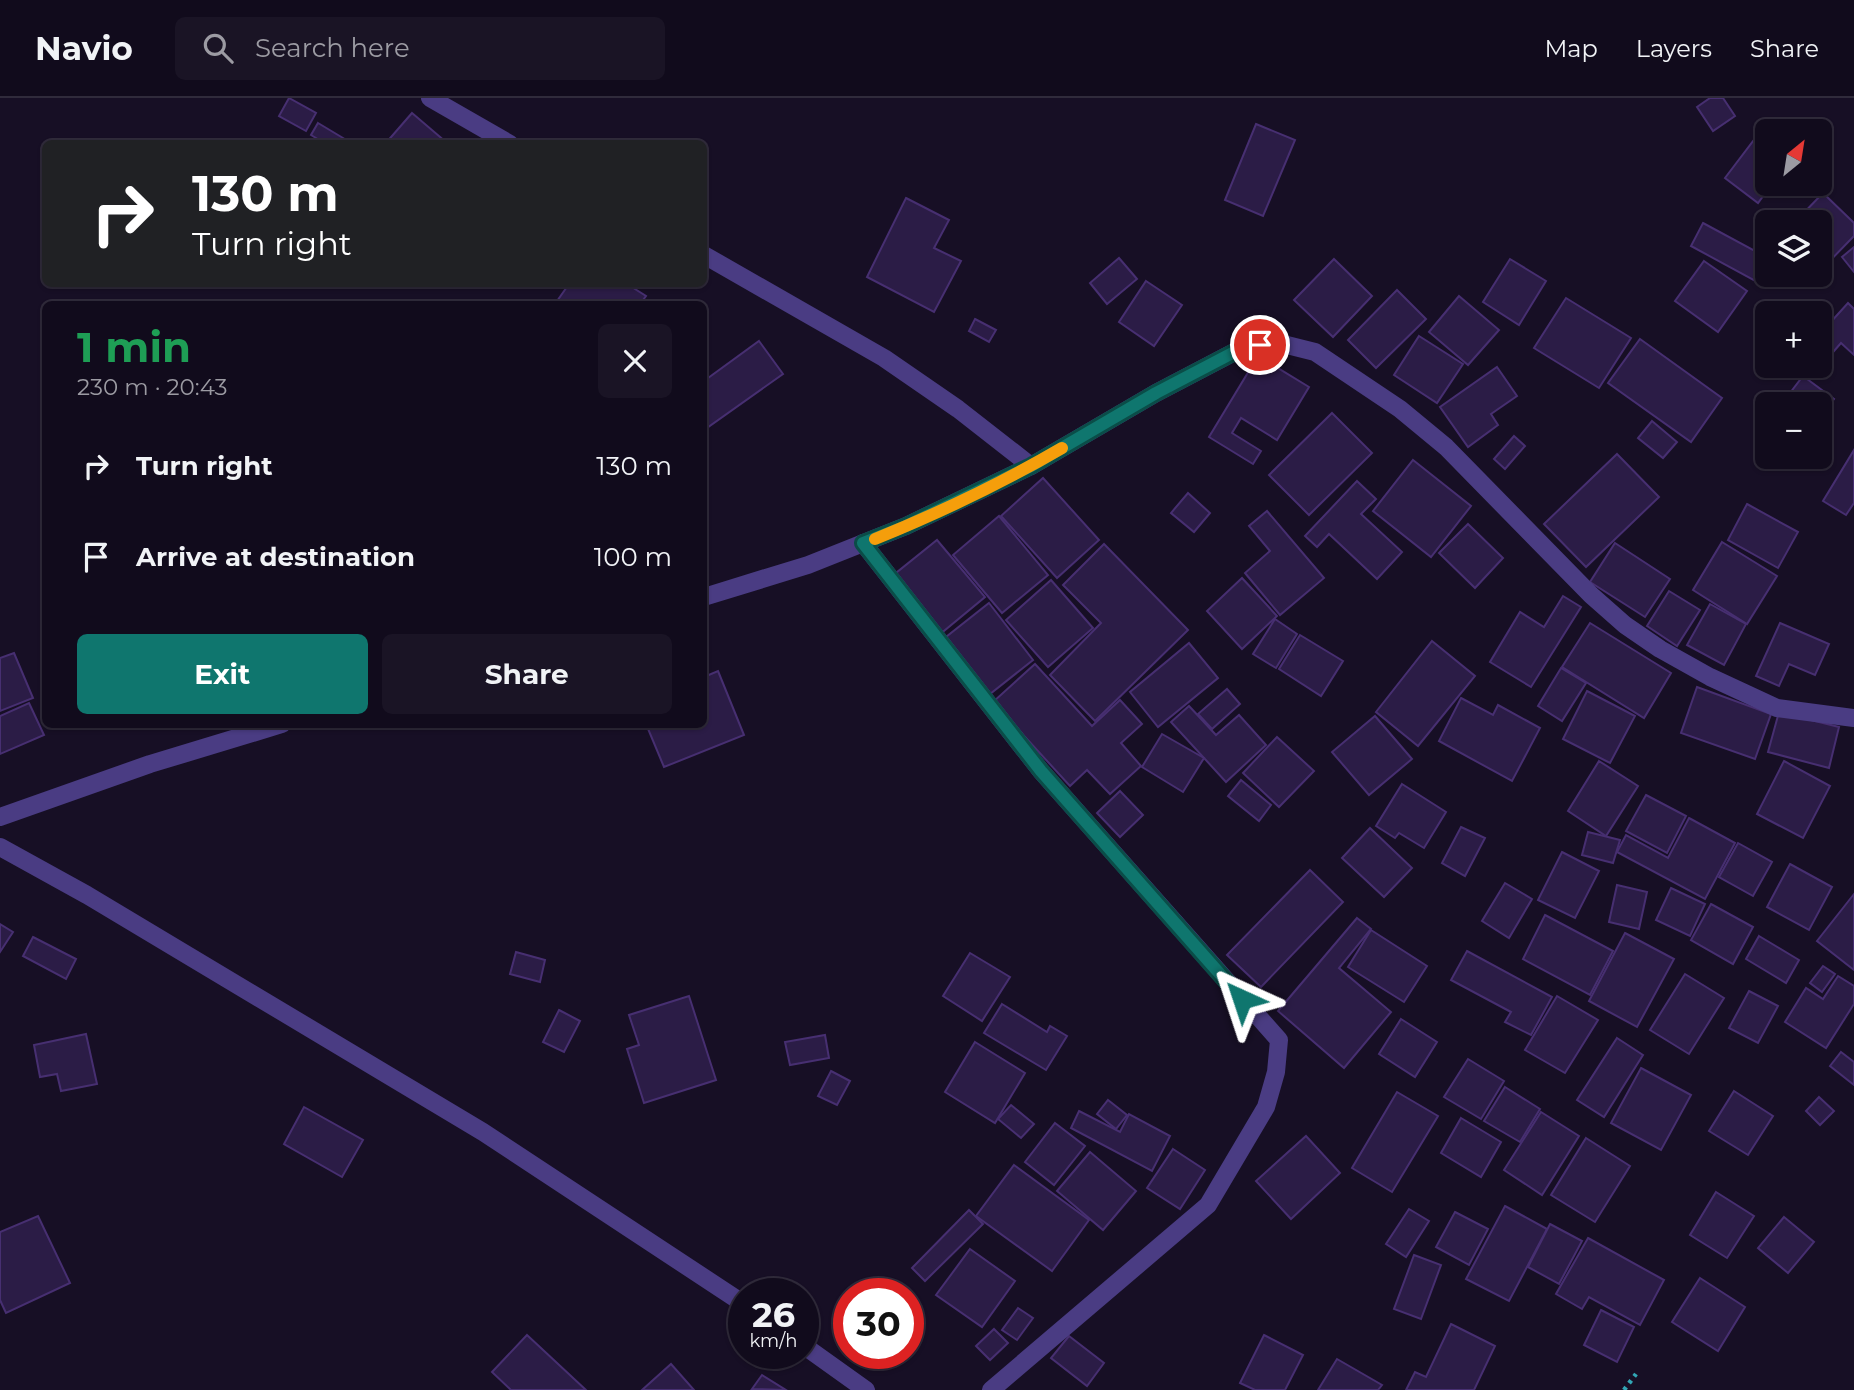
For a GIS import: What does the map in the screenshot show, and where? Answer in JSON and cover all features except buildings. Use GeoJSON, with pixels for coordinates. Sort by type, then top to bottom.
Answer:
{"type":"FeatureCollection","features":[{"type":"Feature","properties":{"kind":"street"},"geometry":{"type":"LineString","coordinates":[[430,98],[503,140]]}},
{"type":"Feature","properties":{"kind":"street"},"geometry":{"type":"LineString","coordinates":[[707,257],[884,358],[958,409],[1031,466]]}},
{"type":"Feature","properties":{"kind":"street"},"geometry":{"type":"LineString","coordinates":[[707,596],[808,565],[906,526],[1031,466],[1156,393],[1242,348],[1279,343],[1315,352],[1400,409],[1446,447],[1591,595],[1633,631],[1710,677],[1777,708],[1854,718]]}},
{"type":"Feature","properties":{"kind":"street"},"geometry":{"type":"LineString","coordinates":[[863,543],[1041,771],[1279,1040],[1276,1072],[1266,1107],[1208,1205],[991,1390]]}},
{"type":"Feature","properties":{"kind":"street"},"geometry":{"type":"LineString","coordinates":[[0,817],[150,764],[269,728]]}},
{"type":"Feature","properties":{"kind":"street"},"geometry":{"type":"LineString","coordinates":[[0,846],[99,902],[472,1125],[728,1293]]}},
{"type":"Feature","properties":{"kind":"street"},"geometry":{"type":"LineString","coordinates":[[819,1356],[866,1390]]}},
{"type":"Feature","properties":{"kind":"path"},"geometry":{"type":"LineString","coordinates":[[1624,1390],[1636,1374]]}},
{"type":"Feature","properties":{"kind":"slow traffic"},"geometry":{"type":"LineString","coordinates":[[875,539],[1031,466],[1062,448]]}},
{"type":"Feature","properties":{"kind":"route"},"geometry":{"type":"LineString","coordinates":[[1242,999],[1041,771],[863,543],[906,526],[1031,466],[1156,393],[1242,348],[1260,345]]}}]}
